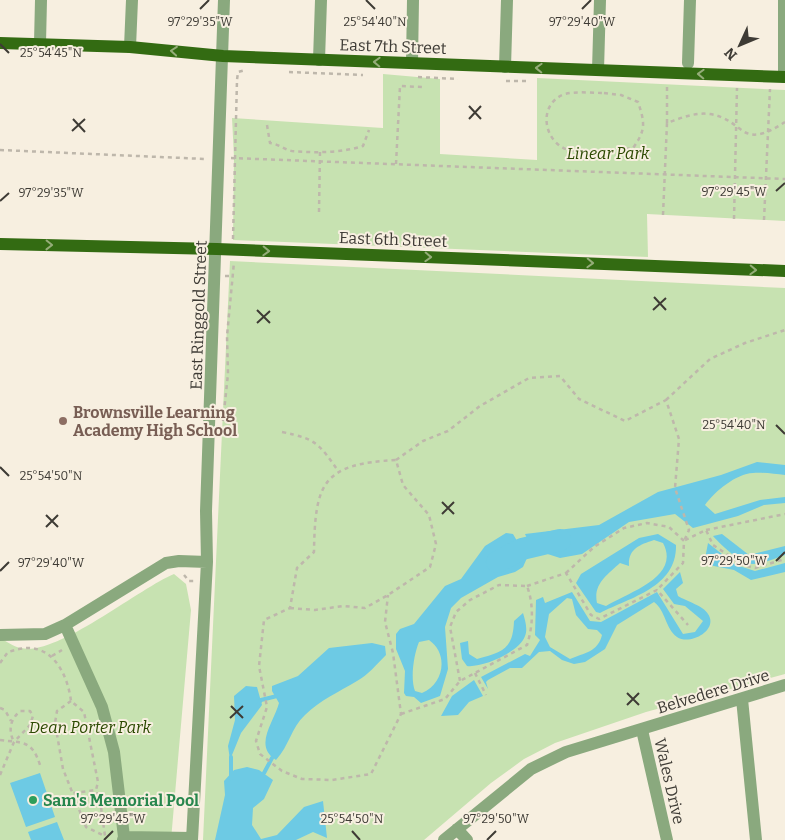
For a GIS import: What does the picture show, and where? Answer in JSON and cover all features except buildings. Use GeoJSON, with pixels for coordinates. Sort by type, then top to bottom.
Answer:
{"type":"FeatureCollection","features":[{"type":"Feature","properties":{"kind":"main road","name":"East 7th Street"},"geometry":{"type":"LineString","coordinates":[[0,43],[130,47],[223,56],[784,77]]}},
{"type":"Feature","properties":{"kind":"main road","name":"East 6th Street"},"geometry":{"type":"LineString","coordinates":[[0,244],[217,249],[785,271]]}},
{"type":"Feature","properties":{"kind":"street"},"geometry":{"type":"LineString","coordinates":[[40,0],[40,43]]}},
{"type":"Feature","properties":{"kind":"street"},"geometry":{"type":"LineString","coordinates":[[130,47],[132,0]]}},
{"type":"Feature","properties":{"kind":"street","name":"East Ringgold Street"},"geometry":{"type":"LineString","coordinates":[[192,839],[207,562],[206,511],[217,249],[224,0]]}},
{"type":"Feature","properties":{"kind":"street"},"geometry":{"type":"LineString","coordinates":[[319,60],[321,0]]}},
{"type":"Feature","properties":{"kind":"street"},"geometry":{"type":"LineString","coordinates":[[412,63],[414,0]]}},
{"type":"Feature","properties":{"kind":"street"},"geometry":{"type":"LineString","coordinates":[[505,67],[507,0]]}},
{"type":"Feature","properties":{"kind":"street"},"geometry":{"type":"LineString","coordinates":[[598,70],[600,0]]}},
{"type":"Feature","properties":{"kind":"street"},"geometry":{"type":"LineString","coordinates":[[688,63],[690,0]]}},
{"type":"Feature","properties":{"kind":"street"},"geometry":{"type":"LineString","coordinates":[[784,0],[784,77]]}},
{"type":"Feature","properties":{"kind":"street"},"geometry":{"type":"LineString","coordinates":[[0,635],[45,634],[65,626],[166,563],[178,561],[207,562]]}},
{"type":"Feature","properties":{"kind":"street"},"geometry":{"type":"LineString","coordinates":[[65,626],[102,707],[114,752],[123,838],[192,839]]}},
{"type":"Feature","properties":{"kind":"street","name":"Belvedere Drive"},"geometry":{"type":"LineString","coordinates":[[444,840],[531,769],[566,752],[785,685]]}},
{"type":"Feature","properties":{"kind":"street"},"geometry":{"type":"LineString","coordinates":[[742,699],[756,840]]}},
{"type":"Feature","properties":{"kind":"street","name":"Wales Drive"},"geometry":{"type":"LineString","coordinates":[[642,730],[666,840]]}},
{"type":"Feature","properties":{"kind":"street"},"geometry":{"type":"LineString","coordinates":[[457,829],[467,840]]}},
{"type":"Feature","properties":{"kind":"path"},"geometry":{"type":"LineString","coordinates":[[233,240],[238,72],[251,71]]}},
{"type":"Feature","properties":{"kind":"path"},"geometry":{"type":"LineString","coordinates":[[281,72],[367,75]]}},
{"type":"Feature","properties":{"kind":"path"},"geometry":{"type":"LineString","coordinates":[[411,77],[462,79]]}},
{"type":"Feature","properties":{"kind":"path"},"geometry":{"type":"LineString","coordinates":[[504,80],[527,81]]}},
{"type":"Feature","properties":{"kind":"path"},"geometry":{"type":"LineString","coordinates":[[396,164],[400,86],[422,87]]}},
{"type":"Feature","properties":{"kind":"path"},"geometry":{"type":"LineString","coordinates":[[663,215],[667,87]]}},
{"type":"Feature","properties":{"kind":"path"},"geometry":{"type":"LineString","coordinates":[[734,218],[737,88]]}},
{"type":"Feature","properties":{"kind":"path"},"geometry":{"type":"LineString","coordinates":[[764,220],[770,89]]}},
{"type":"Feature","properties":{"kind":"path"},"geometry":{"type":"LineString","coordinates":[[604,93],[621,95],[638,102],[643,116],[643,134],[633,148],[619,151],[569,150],[557,144],[548,135],[547,117],[549,106],[557,98],[567,94],[577,94],[604,93]]}},
{"type":"Feature","properties":{"kind":"path"},"geometry":{"type":"LineString","coordinates":[[667,123],[693,114],[710,114],[724,119],[736,128],[754,134],[768,132],[785,122]]}},
{"type":"Feature","properties":{"kind":"path"},"geometry":{"type":"LineString","coordinates":[[267,125],[270,143],[278,144],[290,151],[339,152],[363,146],[368,130]]}},
{"type":"Feature","properties":{"kind":"path"},"geometry":{"type":"LineString","coordinates":[[0,150],[785,178]]}},
{"type":"Feature","properties":{"kind":"path"},"geometry":{"type":"LineString","coordinates":[[319,212],[320,152]]}},
{"type":"Feature","properties":{"kind":"path"},"geometry":{"type":"LineString","coordinates":[[228,276],[233,276]]}},
{"type":"Feature","properties":{"kind":"path"},"geometry":{"type":"LineString","coordinates":[[290,608],[297,568],[314,552],[315,517],[321,490],[339,472],[367,462],[396,460],[423,442],[448,431],[480,406],[529,378],[560,376],[579,399],[625,421],[666,400],[710,360],[745,343],[785,330]]}},
{"type":"Feature","properties":{"kind":"path"},"geometry":{"type":"LineString","coordinates":[[566,573],[590,615],[599,619],[657,590],[682,563],[684,541],[688,530],[674,488],[679,439],[666,400]]}},
{"type":"Feature","properties":{"kind":"path"},"geometry":{"type":"LineString","coordinates":[[282,432],[308,437],[320,446],[339,472]]}},
{"type":"Feature","properties":{"kind":"path"},"geometry":{"type":"LineString","coordinates":[[388,595],[385,622],[393,652],[401,714],[371,774],[332,780],[302,779],[282,771],[260,754],[256,741],[267,707],[259,666],[264,620],[290,608],[315,610],[342,606],[365,608],[385,599],[388,595],[430,567],[436,544],[429,515],[403,485],[396,460]]}},
{"type":"Feature","properties":{"kind":"path"},"geometry":{"type":"LineString","coordinates":[[684,541],[706,530],[785,514]]}},
{"type":"Feature","properties":{"kind":"path"},"geometry":{"type":"LineString","coordinates":[[460,682],[450,627],[456,612],[470,600],[499,585],[527,586],[566,573],[594,547],[624,528],[647,524],[669,527],[684,541]]}},
{"type":"Feature","properties":{"kind":"path"},"geometry":{"type":"LineString","coordinates":[[706,530],[713,545],[743,565],[755,568],[785,559]]}},
{"type":"Feature","properties":{"kind":"path"},"geometry":{"type":"LineString","coordinates":[[178,572],[186,576],[188,581],[196,581]]}},
{"type":"Feature","properties":{"kind":"path"},"geometry":{"type":"LineString","coordinates":[[401,714],[445,699],[460,682],[527,645],[532,630],[531,597],[527,586]]}},
{"type":"Feature","properties":{"kind":"path"},"geometry":{"type":"LineString","coordinates":[[657,590],[688,625]]}},
{"type":"Feature","properties":{"kind":"path"},"geometry":{"type":"LineString","coordinates":[[51,656],[73,644]]}},
{"type":"Feature","properties":{"kind":"path"},"geometry":{"type":"LineString","coordinates":[[0,663],[8,652],[28,648],[46,651],[57,662],[69,686],[71,701],[84,712],[98,782],[96,790],[101,807],[105,840]]}},
{"type":"Feature","properties":{"kind":"path"},"geometry":{"type":"LineString","coordinates":[[476,673],[486,696]]}},
{"type":"Feature","properties":{"kind":"path"},"geometry":{"type":"LineString","coordinates":[[71,701],[57,711],[55,722],[63,769],[86,827],[105,836]]}},
{"type":"Feature","properties":{"kind":"path"},"geometry":{"type":"LineString","coordinates":[[0,708],[5,710],[12,721]]}},
{"type":"Feature","properties":{"kind":"path"},"geometry":{"type":"LineString","coordinates":[[0,775],[14,742],[30,725],[34,716],[30,711],[20,711],[12,721],[10,732],[14,742]]}},
{"type":"Feature","properties":{"kind":"path"},"geometry":{"type":"LineString","coordinates":[[0,740],[26,743],[36,751],[40,765]]}},
{"type":"Feature","properties":{"kind":"path"},"geometry":{"type":"LineString","coordinates":[[73,793],[96,790]]}},
{"type":"Feature","properties":{"kind":"green space","name":"Linear Park"},"geometry":{"type":"Polygon","coordinates":[[[383,74],[440,79],[440,154],[537,160],[537,78],[785,90],[785,221],[647,214],[648,257],[233,240],[234,157],[232,118],[383,128],[383,74]]]}},
{"type":"Feature","properties":{"kind":"green space"},"geometry":{"type":"Polygon","coordinates":[[[230,261],[785,288],[785,674],[646,712],[555,743],[524,759],[491,783],[424,840],[203,840],[230,261]]]}},
{"type":"Feature","properties":{"kind":"green space","name":"Dean Porter Park"},"geometry":{"type":"Polygon","coordinates":[[[174,574],[186,584],[191,610],[171,840],[0,840],[0,638],[21,648],[36,648],[55,642],[97,620],[174,574]]]}},
{"type":"Feature","properties":{"kind":"water"},"geometry":{"type":"Polygon","coordinates":[[[757,462],[785,465],[785,475],[757,473],[740,476],[720,489],[705,505],[715,514],[760,500],[785,497],[785,503],[764,505],[738,516],[693,528],[675,514],[629,522],[582,554],[560,558],[532,549],[525,534],[599,525],[658,492],[721,475],[757,462]]]}},
{"type":"Feature","properties":{"kind":"water"},"geometry":{"type":"Polygon","coordinates":[[[506,533],[513,534],[527,558],[523,567],[515,572],[498,577],[461,598],[451,608],[445,627],[448,669],[440,696],[421,703],[414,697],[406,696],[404,693],[405,671],[396,649],[396,634],[400,629],[414,624],[445,586],[461,579],[485,546],[506,533]],[[429,640],[419,642],[413,666],[415,691],[422,693],[429,689],[439,676],[441,661],[435,646],[429,640]]]}},
{"type":"Feature","properties":{"kind":"water"},"geometry":{"type":"Polygon","coordinates":[[[658,534],[676,545],[674,559],[669,571],[661,581],[638,596],[600,613],[596,612],[576,583],[581,574],[639,538],[658,534]],[[654,540],[636,548],[630,555],[629,566],[620,563],[602,580],[597,590],[597,603],[606,606],[639,589],[659,574],[665,565],[667,555],[663,543],[654,540]]]}},
{"type":"Feature","properties":{"kind":"water"},"geometry":{"type":"Polygon","coordinates":[[[722,534],[749,555],[785,546],[785,555],[761,563],[748,563],[732,553],[713,536],[722,534]]]}},
{"type":"Feature","properties":{"kind":"water"},"geometry":{"type":"Polygon","coordinates":[[[708,543],[736,565],[755,571],[785,563],[785,572],[751,580],[734,570],[704,564],[708,543]]]}},
{"type":"Feature","properties":{"kind":"water"},"geometry":{"type":"Polygon","coordinates":[[[680,572],[683,583],[676,589],[678,596],[699,606],[708,614],[710,626],[702,635],[689,639],[677,637],[654,602],[617,625],[605,649],[585,662],[574,664],[562,660],[550,651],[539,652],[522,668],[510,668],[488,680],[486,682],[488,689],[481,677],[525,654],[530,656],[540,640],[535,635],[536,600],[543,597],[545,603],[572,592],[590,621],[601,622],[657,592],[683,634],[695,632],[703,621],[685,606],[674,604],[663,589],[680,572]],[[567,598],[549,614],[545,637],[550,647],[570,659],[594,648],[602,635],[597,630],[588,629],[576,615],[572,599],[567,598]]]}},
{"type":"Feature","properties":{"kind":"water"},"geometry":{"type":"Polygon","coordinates":[[[523,613],[526,633],[522,642],[516,648],[491,662],[467,666],[462,659],[460,643],[468,641],[469,654],[477,659],[499,652],[508,644],[511,638],[514,621],[523,613]]]}},
{"type":"Feature","properties":{"kind":"water"},"geometry":{"type":"Polygon","coordinates":[[[372,643],[385,646],[386,655],[365,676],[323,701],[305,715],[296,726],[276,760],[269,754],[266,748],[267,733],[279,703],[272,691],[272,686],[298,676],[329,648],[372,643]]]}},
{"type":"Feature","properties":{"kind":"water"},"geometry":{"type":"Polygon","coordinates":[[[474,680],[483,696],[469,702],[458,715],[441,716],[452,696],[474,680]]]}},
{"type":"Feature","properties":{"kind":"water"},"geometry":{"type":"Polygon","coordinates":[[[246,686],[257,687],[262,705],[241,733],[230,760],[228,746],[235,720],[234,696],[246,686]]]}},
{"type":"Feature","properties":{"kind":"water"},"geometry":{"type":"Polygon","coordinates":[[[247,767],[259,770],[273,780],[264,799],[253,808],[252,825],[261,839],[277,835],[304,807],[323,801],[327,838],[313,832],[296,840],[215,840],[225,795],[224,781],[234,770],[247,767]]]}},
{"type":"Feature","properties":{"kind":"water","name":"Sam's Memorial Pool"},"geometry":{"type":"Polygon","coordinates":[[[40,773],[55,817],[26,827],[10,783],[40,773]]]}},
{"type":"Feature","properties":{"kind":"water","name":"Sam's Memorial Pool"},"geometry":{"type":"Polygon","coordinates":[[[57,822],[64,840],[31,840],[28,832],[57,822]]]}},
{"type":"Feature","properties":{"kind":"waterway"},"geometry":{"type":"LineString","coordinates":[[497,562],[522,549],[560,540]]}},
{"type":"Feature","properties":{"kind":"waterway"},"geometry":{"type":"LineString","coordinates":[[259,703],[261,700],[277,696]]}},
{"type":"Feature","properties":{"kind":"waterway"},"geometry":{"type":"LineString","coordinates":[[231,757],[231,779]]}},
{"type":"Feature","properties":{"kind":"waterway"},"geometry":{"type":"LineString","coordinates":[[264,773],[272,758]]}},
{"type":"Feature","properties":{"kind":"place","name":"Brownsville Learning Academy High School"},"geometry":{"type":"Point","coordinates":[63,421]}},
{"type":"Feature","properties":{"kind":"place","name":"Sam's Memorial Pool"},"geometry":{"type":"Point","coordinates":[33,800]}}]}
